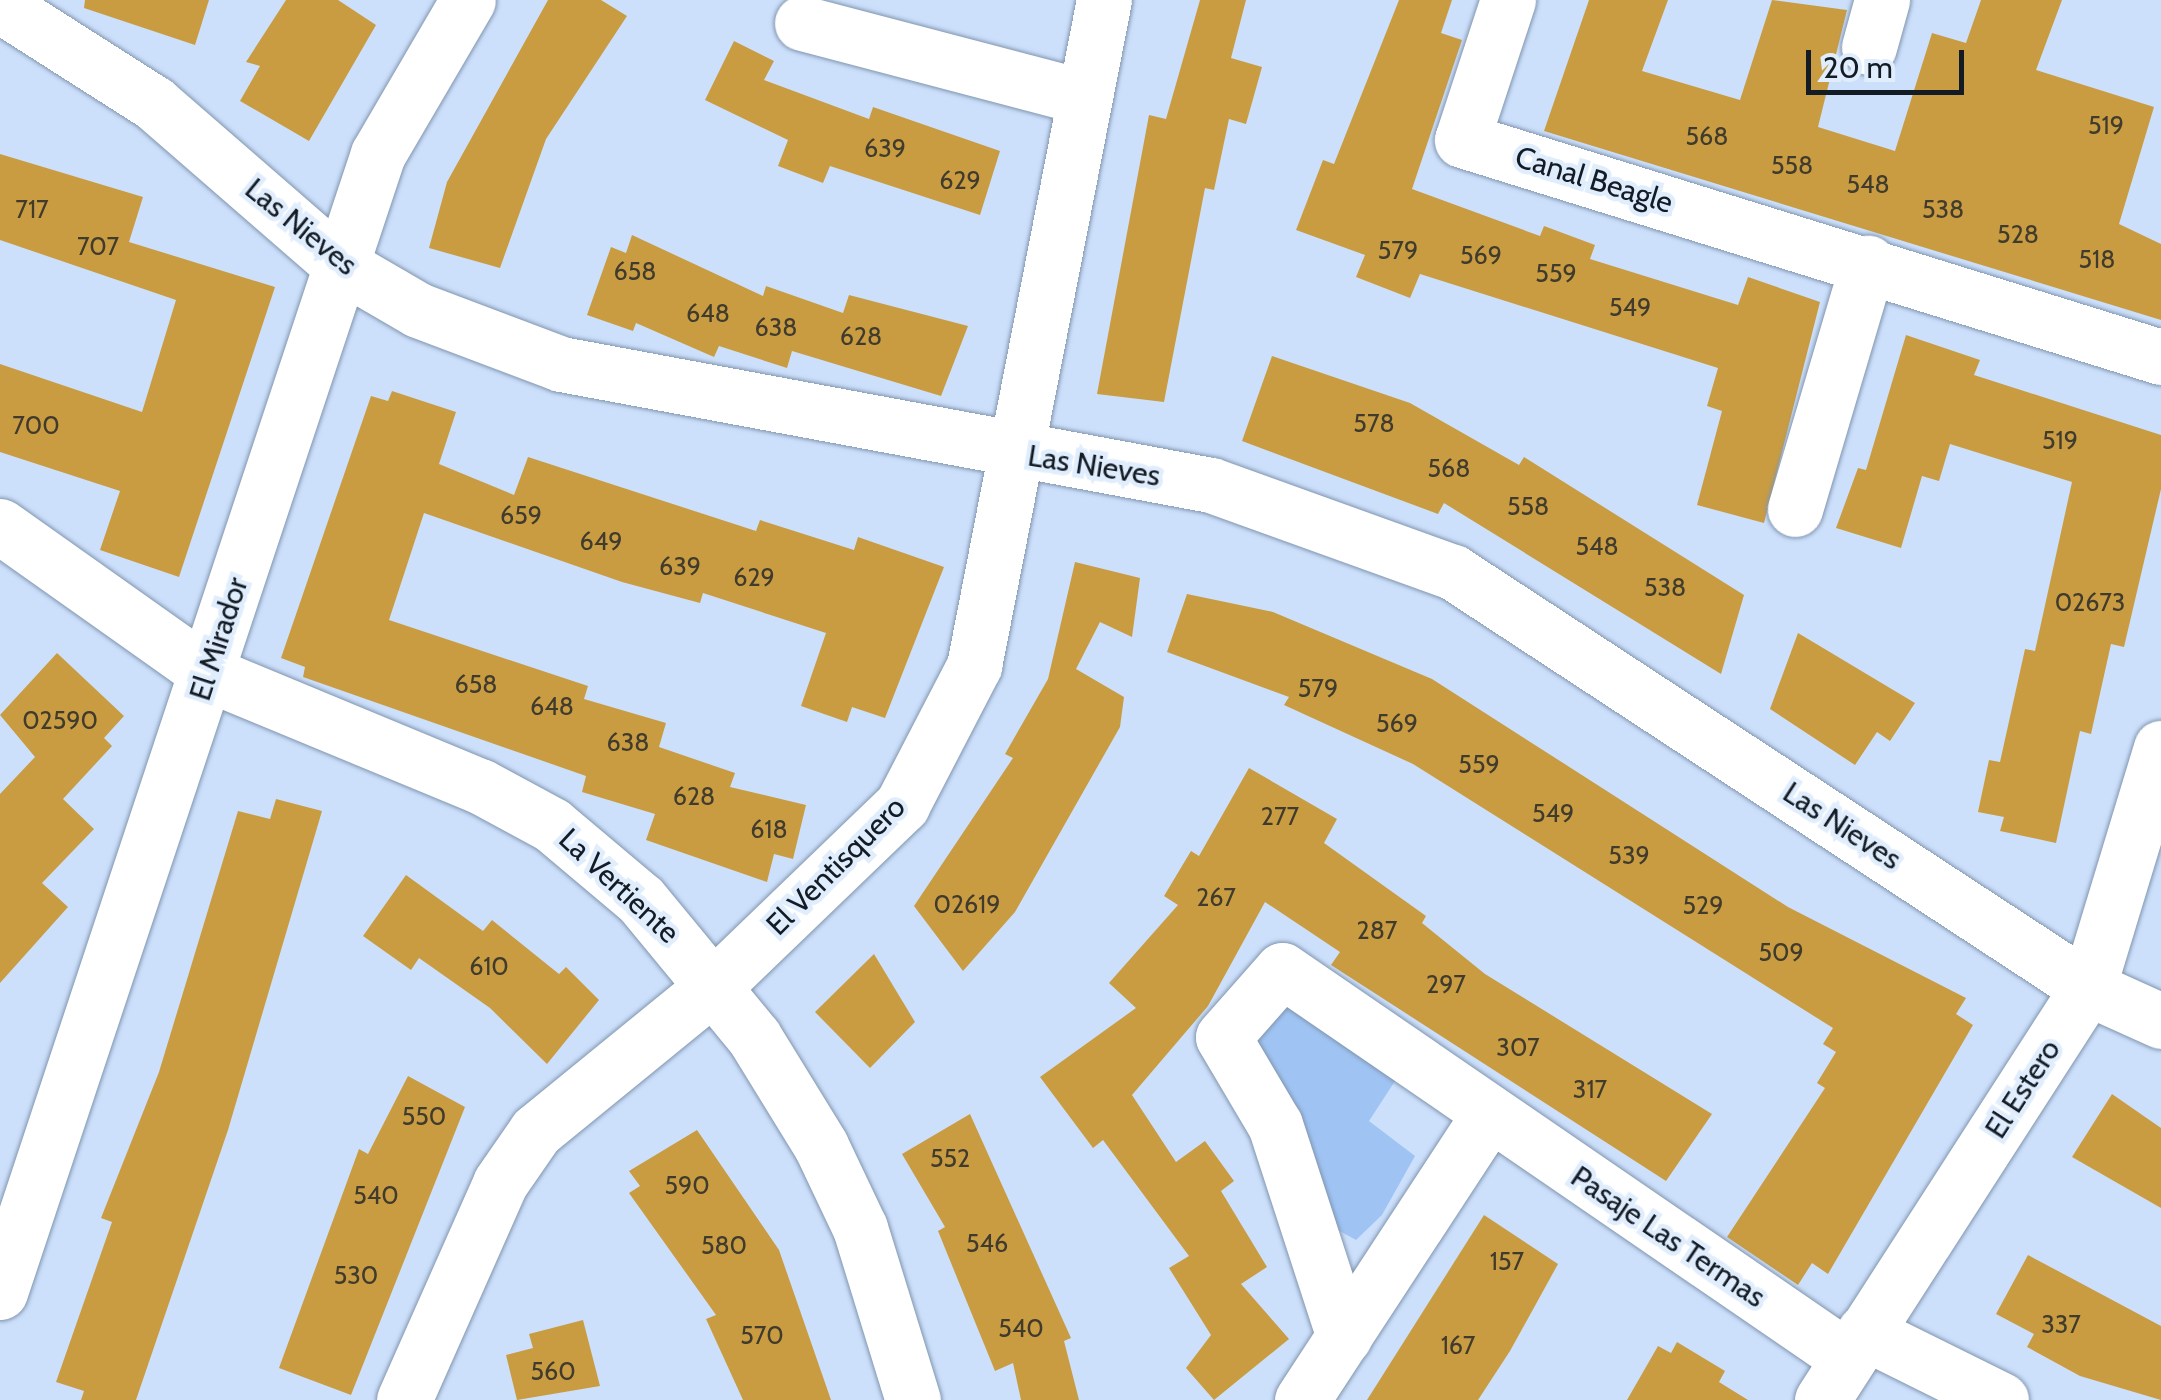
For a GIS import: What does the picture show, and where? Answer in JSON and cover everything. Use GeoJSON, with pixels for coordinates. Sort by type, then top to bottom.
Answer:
{"type":"FeatureCollection","features":[{"type":"Feature","properties":{"kind":"street","name":"El Mirador"},"geometry":{"type":"LineString","coordinates":[[0,1292],[209,674],[339,264],[378,154],[468,0]]}},
{"type":"Feature","properties":{"kind":"street","name":"El Ventisquero"},"geometry":{"type":"LineString","coordinates":[[411,1395],[500,1182],[536,1130],[715,985],[902,805],[974,666],[1020,454],[1081,96],[1104,0]]}},
{"type":"Feature","properties":{"kind":"street","name":"Canal Beagle"},"geometry":{"type":"LineString","coordinates":[[1508,0],[1462,140],[2161,357]]}},
{"type":"Feature","properties":{"kind":"street","name":"Las Nieves"},"geometry":{"type":"LineString","coordinates":[[0,5],[154,103],[339,264],[418,310],[561,364],[1020,454],[1212,485],[1453,572],[2088,988],[2161,1021]]}},
{"type":"Feature","properties":{"kind":"street"},"geometry":{"type":"LineString","coordinates":[[802,22],[1081,96]]}},
{"type":"Feature","properties":{"kind":"street"},"geometry":{"type":"LineString","coordinates":[[1795,509],[1868,263]]}},
{"type":"Feature","properties":{"kind":"street","name":"La Vertiente"},"geometry":{"type":"LineString","coordinates":[[0,526],[209,674],[552,825],[641,900],[715,985],[829,1162],[891,1314],[914,1400]]}},
{"type":"Feature","properties":{"kind":"street","name":"El Estero"},"geometry":{"type":"LineString","coordinates":[[1845,1363],[2088,988],[2161,748]]}},
{"type":"Feature","properties":{"kind":"street","name":"Pasaje Las Termas"},"geometry":{"type":"LineString","coordinates":[[1344,1337],[1276,1126],[1222,1037],[1282,970],[1845,1363],[2002,1400]]}},
{"type":"Feature","properties":{"kind":"street"},"geometry":{"type":"LineString","coordinates":[[1302,1400],[1488,1116]]}},
{"type":"Feature","properties":{"kind":"shaded area"},"geometry":{"type":"Polygon","coordinates":[[[1283,1003],[1397,1078],[1369,1121],[1415,1156],[1382,1215],[1356,1240],[1336,1229],[1250,1039],[1283,1003]]]}},
{"type":"Feature","properties":{"kind":"building"},"geometry":{"type":"Polygon","coordinates":[[[85,0],[209,0],[195,45],[84,8],[85,0]]]}},
{"type":"Feature","properties":{"kind":"building"},"geometry":{"type":"Polygon","coordinates":[[[286,0],[338,0],[376,25],[309,141],[240,101],[260,66],[246,62],[286,0]]]}},
{"type":"Feature","properties":{"kind":"building"},"geometry":{"type":"Polygon","coordinates":[[[548,0],[601,0],[627,16],[546,139],[500,268],[429,248],[447,182],[548,0]]]}},
{"type":"Feature","properties":{"kind":"building"},"geometry":{"type":"Polygon","coordinates":[[[1200,0],[1246,0],[1231,58],[1262,67],[1246,124],[1229,119],[1214,190],[1205,188],[1164,402],[1097,394],[1149,115],[1166,119],[1200,0]]]}},
{"type":"Feature","properties":{"kind":"building"},"geometry":{"type":"Polygon","coordinates":[[[1399,0],[1452,0],[1441,33],[1462,40],[1412,189],[1540,236],[1544,226],[1595,245],[1590,259],[1738,305],[1748,277],[1820,302],[1764,523],[1697,505],[1722,411],[1707,406],[1718,368],[1420,274],[1410,298],[1356,277],[1365,255],[1296,230],[1323,160],[1334,164],[1399,0]]]}},
{"type":"Feature","properties":{"kind":"building"},"geometry":{"type":"Polygon","coordinates":[[[1589,0],[1668,0],[1642,71],[1740,100],[1772,0],[1847,10],[1818,127],[1895,151],[1932,33],[1966,43],[1981,0],[2062,0],[2036,70],[2154,107],[2119,224],[2161,244],[2161,320],[1544,131],[1589,0]]]}},
{"type":"Feature","properties":{"kind":"building"},"geometry":{"type":"Polygon","coordinates":[[[734,41],[774,61],[764,80],[869,119],[873,107],[1000,151],[980,215],[830,166],[823,183],[778,166],[788,140],[705,100],[734,41]]]}},
{"type":"Feature","properties":{"kind":"building"},"geometry":{"type":"Polygon","coordinates":[[[0,154],[143,197],[129,242],[275,287],[179,577],[100,550],[120,491],[0,452],[0,364],[142,412],[176,300],[0,240],[0,154]]]}},
{"type":"Feature","properties":{"kind":"building"},"geometry":{"type":"Polygon","coordinates":[[[632,235],[763,296],[766,286],[843,313],[849,295],[968,326],[941,396],[792,351],[787,368],[719,346],[714,357],[636,323],[633,331],[587,315],[611,247],[626,253],[632,235]]]}},
{"type":"Feature","properties":{"kind":"building"},"geometry":{"type":"Polygon","coordinates":[[[1906,335],[1980,360],[1974,375],[2161,435],[2161,489],[2124,647],[2111,644],[2091,734],[2080,731],[2056,843],[2000,831],[2004,817],[1978,812],[1989,760],[2000,762],[2025,649],[2035,651],[2072,482],[1950,444],[1939,481],[1922,476],[1901,548],[1836,528],[1858,468],[1866,470],[1906,335]]]}},
{"type":"Feature","properties":{"kind":"building"},"geometry":{"type":"Polygon","coordinates":[[[1272,356],[1410,403],[1519,465],[1524,457],[1744,595],[1721,674],[1444,503],[1438,514],[1242,441],[1272,356]]]}},
{"type":"Feature","properties":{"kind":"building"},"geometry":{"type":"Polygon","coordinates":[[[392,391],[456,412],[439,464],[514,495],[528,457],[756,531],[760,520],[854,550],[858,537],[944,567],[885,718],[852,707],[847,722],[801,706],[826,633],[703,593],[700,603],[622,582],[424,513],[389,620],[588,686],[584,699],[666,723],[659,747],[735,773],[730,787],[806,805],[793,859],[774,854],[767,882],[646,840],[655,814],[582,792],[586,776],[303,677],[305,667],[281,658],[371,396],[388,401],[392,391]]]}},
{"type":"Feature","properties":{"kind":"building"},"geometry":{"type":"Polygon","coordinates":[[[1075,562],[1140,578],[1132,637],[1100,622],[1076,669],[1124,697],[1120,727],[1015,912],[963,971],[914,906],[1013,758],[1005,754],[1048,679],[1075,562]]]}},
{"type":"Feature","properties":{"kind":"building"},"geometry":{"type":"Polygon","coordinates":[[[1187,594],[1273,612],[1432,679],[1788,907],[1966,998],[1956,1014],[1973,1025],[1828,1274],[1812,1263],[1798,1285],[1727,1237],[1825,1088],[1817,1083],[1836,1052],[1823,1044],[1833,1028],[1413,764],[1284,705],[1289,697],[1167,652],[1187,594]]]}},
{"type":"Feature","properties":{"kind":"building"},"geometry":{"type":"Polygon","coordinates":[[[1798,633],[1915,703],[1890,741],[1877,732],[1855,765],[1770,709],[1798,633]]]}},
{"type":"Feature","properties":{"kind":"building"},"geometry":{"type":"Polygon","coordinates":[[[57,653],[124,716],[104,738],[112,746],[63,799],[94,829],[42,883],[68,907],[0,983],[0,794],[35,757],[0,715],[57,653]]]}},
{"type":"Feature","properties":{"kind":"building"},"geometry":{"type":"Polygon","coordinates":[[[1249,768],[1337,819],[1324,843],[1426,916],[1422,923],[1485,974],[1712,1114],[1666,1181],[1331,965],[1340,952],[1265,902],[1208,1006],[1132,1095],[1176,1162],[1205,1141],[1234,1181],[1221,1191],[1267,1267],[1241,1284],[1289,1339],[1214,1400],[1186,1368],[1211,1335],[1169,1268],[1189,1256],[1103,1140],[1093,1148],[1040,1077],[1136,1008],[1109,983],[1178,905],[1164,896],[1191,851],[1199,856],[1249,768]]]}},
{"type":"Feature","properties":{"kind":"building"},"geometry":{"type":"Polygon","coordinates":[[[276,799],[322,811],[228,1130],[136,1400],[81,1400],[84,1391],[56,1382],[112,1222],[101,1218],[159,1072],[238,811],[270,819],[276,799]]]}},
{"type":"Feature","properties":{"kind":"building"},"geometry":{"type":"Polygon","coordinates":[[[406,875],[483,931],[492,920],[559,974],[566,967],[599,1000],[547,1064],[490,1008],[419,958],[411,970],[363,936],[406,875]]]}},
{"type":"Feature","properties":{"kind":"building"},"geometry":{"type":"Polygon","coordinates":[[[874,954],[915,1022],[870,1068],[815,1012],[874,954]]]}},
{"type":"Feature","properties":{"kind":"building"},"geometry":{"type":"Polygon","coordinates":[[[408,1076],[465,1107],[351,1395],[279,1368],[359,1149],[368,1154],[408,1076]]]}},
{"type":"Feature","properties":{"kind":"building"},"geometry":{"type":"Polygon","coordinates":[[[2112,1094],[2161,1128],[2161,1208],[2072,1157],[2112,1094]]]}},
{"type":"Feature","properties":{"kind":"building"},"geometry":{"type":"Polygon","coordinates":[[[970,1114],[1071,1338],[1064,1341],[1079,1400],[1021,1400],[1013,1363],[995,1371],[938,1231],[945,1227],[902,1154],[970,1114]]]}},
{"type":"Feature","properties":{"kind":"building"},"geometry":{"type":"Polygon","coordinates":[[[697,1130],[779,1250],[831,1400],[743,1400],[706,1319],[716,1315],[629,1193],[640,1186],[629,1171],[697,1130]]]}},
{"type":"Feature","properties":{"kind":"building"},"geometry":{"type":"Polygon","coordinates":[[[1484,1215],[1558,1264],[1510,1351],[1478,1400],[1367,1400],[1484,1215]]]}},
{"type":"Feature","properties":{"kind":"building"},"geometry":{"type":"Polygon","coordinates":[[[2028,1255],[2161,1326],[2161,1400],[2080,1376],[2027,1347],[2034,1334],[1996,1314],[2028,1255]]]}},
{"type":"Feature","properties":{"kind":"building"},"geometry":{"type":"Polygon","coordinates":[[[583,1320],[600,1386],[517,1400],[506,1355],[533,1348],[529,1334],[583,1320]]]}},
{"type":"Feature","properties":{"kind":"building"},"geometry":{"type":"Polygon","coordinates":[[[1677,1342],[1725,1371],[1719,1382],[1748,1400],[1627,1400],[1658,1346],[1671,1353],[1677,1342]]]}}]}
